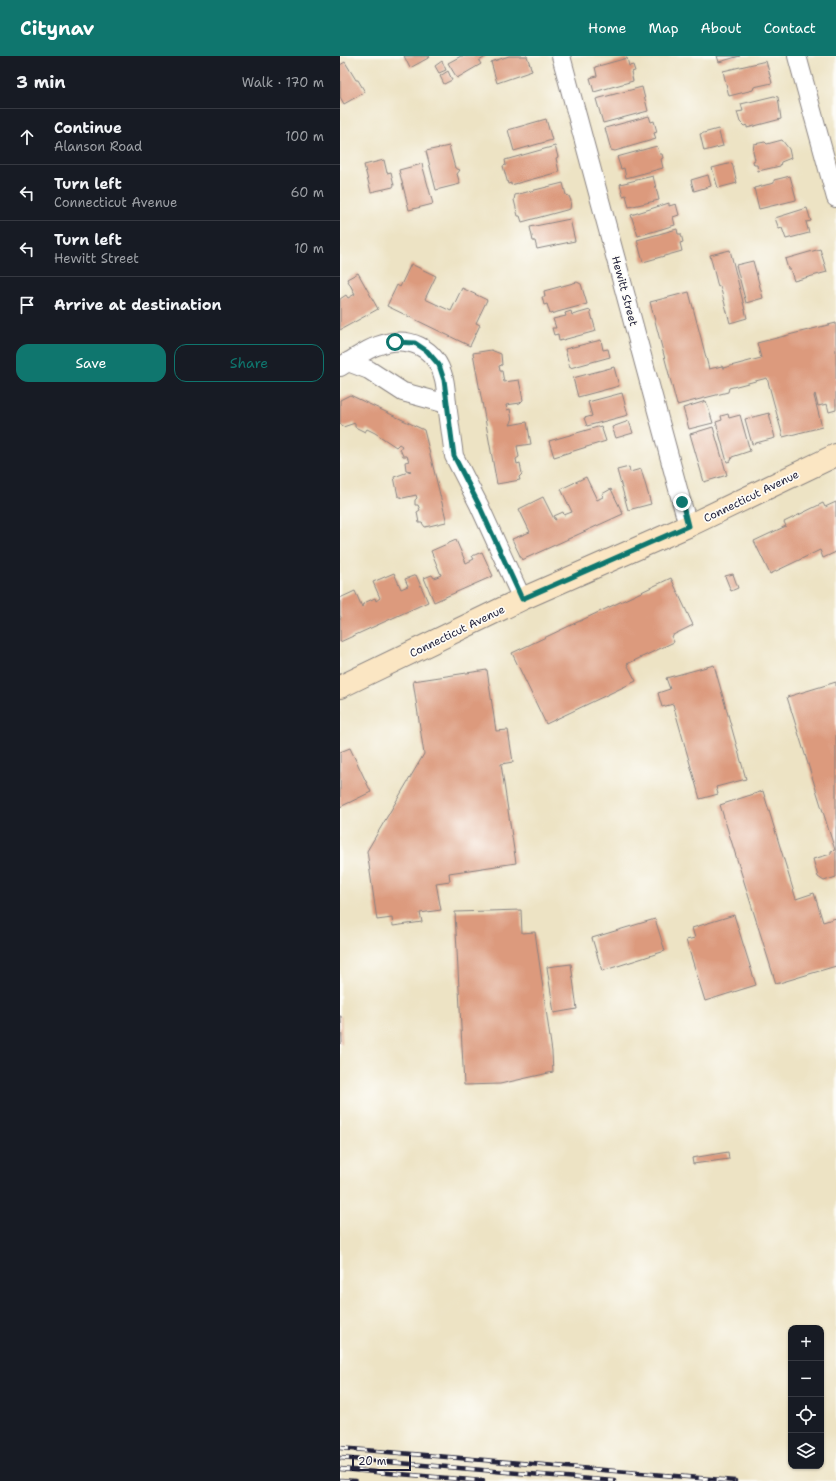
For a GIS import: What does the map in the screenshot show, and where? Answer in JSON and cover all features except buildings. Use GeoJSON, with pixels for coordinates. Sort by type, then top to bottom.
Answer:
{"type":"FeatureCollection","features":[{"type":"Feature","properties":{"kind":"main road","name":"Connecticut Avenue"},"geometry":{"type":"LineString","coordinates":[[340,687],[522,599],[688,526],[836,455]]}},
{"type":"Feature","properties":{"kind":"street","name":"Hewitt Street"},"geometry":{"type":"LineString","coordinates":[[561,56],[688,526]]}},
{"type":"Feature","properties":{"kind":"street"},"geometry":{"type":"LineString","coordinates":[[797,56],[836,198]]}},
{"type":"Feature","properties":{"kind":"street"},"geometry":{"type":"LineString","coordinates":[[344,364],[377,346],[395,342],[415,343],[427,351],[439,365],[444,380],[454,456],[479,505],[522,599]]}},
{"type":"Feature","properties":{"kind":"street"},"geometry":{"type":"LineString","coordinates":[[344,364],[369,370],[403,392],[447,404]]}},
{"type":"Feature","properties":{"kind":"railway"},"geometry":{"type":"LineString","coordinates":[[340,1448],[735,1481]]}},
{"type":"Feature","properties":{"kind":"railway"},"geometry":{"type":"LineString","coordinates":[[340,1458],[614,1481]]}},
{"type":"Feature","properties":{"kind":"railway"},"geometry":{"type":"LineString","coordinates":[[340,1469],[483,1481]]}},
{"type":"Feature","properties":{"kind":"railway"},"geometry":{"type":"LineString","coordinates":[[340,1480],[356,1481]]}},
{"type":"Feature","properties":{"kind":"route"},"geometry":{"type":"LineString","coordinates":[[395,342],[415,343],[427,351],[439,365],[444,380],[454,456],[479,505],[522,599],[688,526],[682,502]]}}]}
